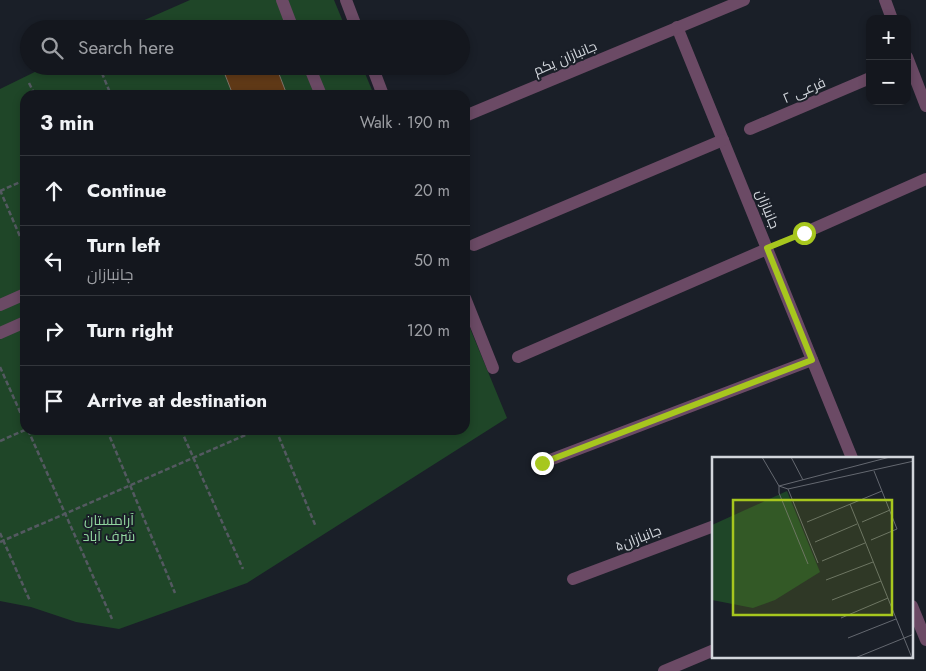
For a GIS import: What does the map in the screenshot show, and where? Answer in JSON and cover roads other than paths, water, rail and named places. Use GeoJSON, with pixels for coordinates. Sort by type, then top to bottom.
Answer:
{"type":"FeatureCollection","features":[{"type":"Feature","properties":{"kind":"street"},"geometry":{"type":"LineString","coordinates":[[282,0],[290,20]]}},
{"type":"Feature","properties":{"kind":"street"},"geometry":{"type":"LineString","coordinates":[[346,0],[354,20]]}},
{"type":"Feature","properties":{"kind":"street","name":"جانبازان یکم"},"geometry":{"type":"LineString","coordinates":[[470,114],[744,0]]}},
{"type":"Feature","properties":{"kind":"street"},"geometry":{"type":"LineString","coordinates":[[885,0],[891,15]]}},
{"type":"Feature","properties":{"kind":"street","name":"جانبازان"},"geometry":{"type":"LineString","coordinates":[[677,27],[852,457]]}},
{"type":"Feature","properties":{"kind":"street"},"geometry":{"type":"LineString","coordinates":[[911,68],[926,106]]}},
{"type":"Feature","properties":{"kind":"street"},"geometry":{"type":"LineString","coordinates":[[312,75],[318,90]]}},
{"type":"Feature","properties":{"kind":"street"},"geometry":{"type":"LineString","coordinates":[[375,75],[381,90]]}},
{"type":"Feature","properties":{"kind":"street","name":"فرعی ۲"},"geometry":{"type":"LineString","coordinates":[[750,129],[866,80]]}},
{"type":"Feature","properties":{"kind":"street"},"geometry":{"type":"LineString","coordinates":[[474,245],[723,140]]}},
{"type":"Feature","properties":{"kind":"street"},"geometry":{"type":"LineString","coordinates":[[804,233],[926,179]]}},
{"type":"Feature","properties":{"kind":"street"},"geometry":{"type":"LineString","coordinates":[[518,357],[767,248]]}},
{"type":"Feature","properties":{"kind":"street"},"geometry":{"type":"LineString","coordinates":[[0,305],[20,296]]}},
{"type":"Feature","properties":{"kind":"street"},"geometry":{"type":"LineString","coordinates":[[470,310],[493,368]]}},
{"type":"Feature","properties":{"kind":"street"},"geometry":{"type":"LineString","coordinates":[[0,333],[20,324]]}},
{"type":"Feature","properties":{"kind":"street"},"geometry":{"type":"LineString","coordinates":[[542,463],[812,360]]}},
{"type":"Feature","properties":{"kind":"street","name":"جانبازان۵"},"geometry":{"type":"LineString","coordinates":[[573,580],[712,527]]}},
{"type":"Feature","properties":{"kind":"street"},"geometry":{"type":"LineString","coordinates":[[914,611],[926,640]]}},
{"type":"Feature","properties":{"kind":"street"},"geometry":{"type":"LineString","coordinates":[[664,671],[712,651]]}},
{"type":"Feature","properties":{"kind":"park label","name":"آرامستان شرف آباد"},"geometry":{"type":"Point","coordinates":[109,528]}}]}
